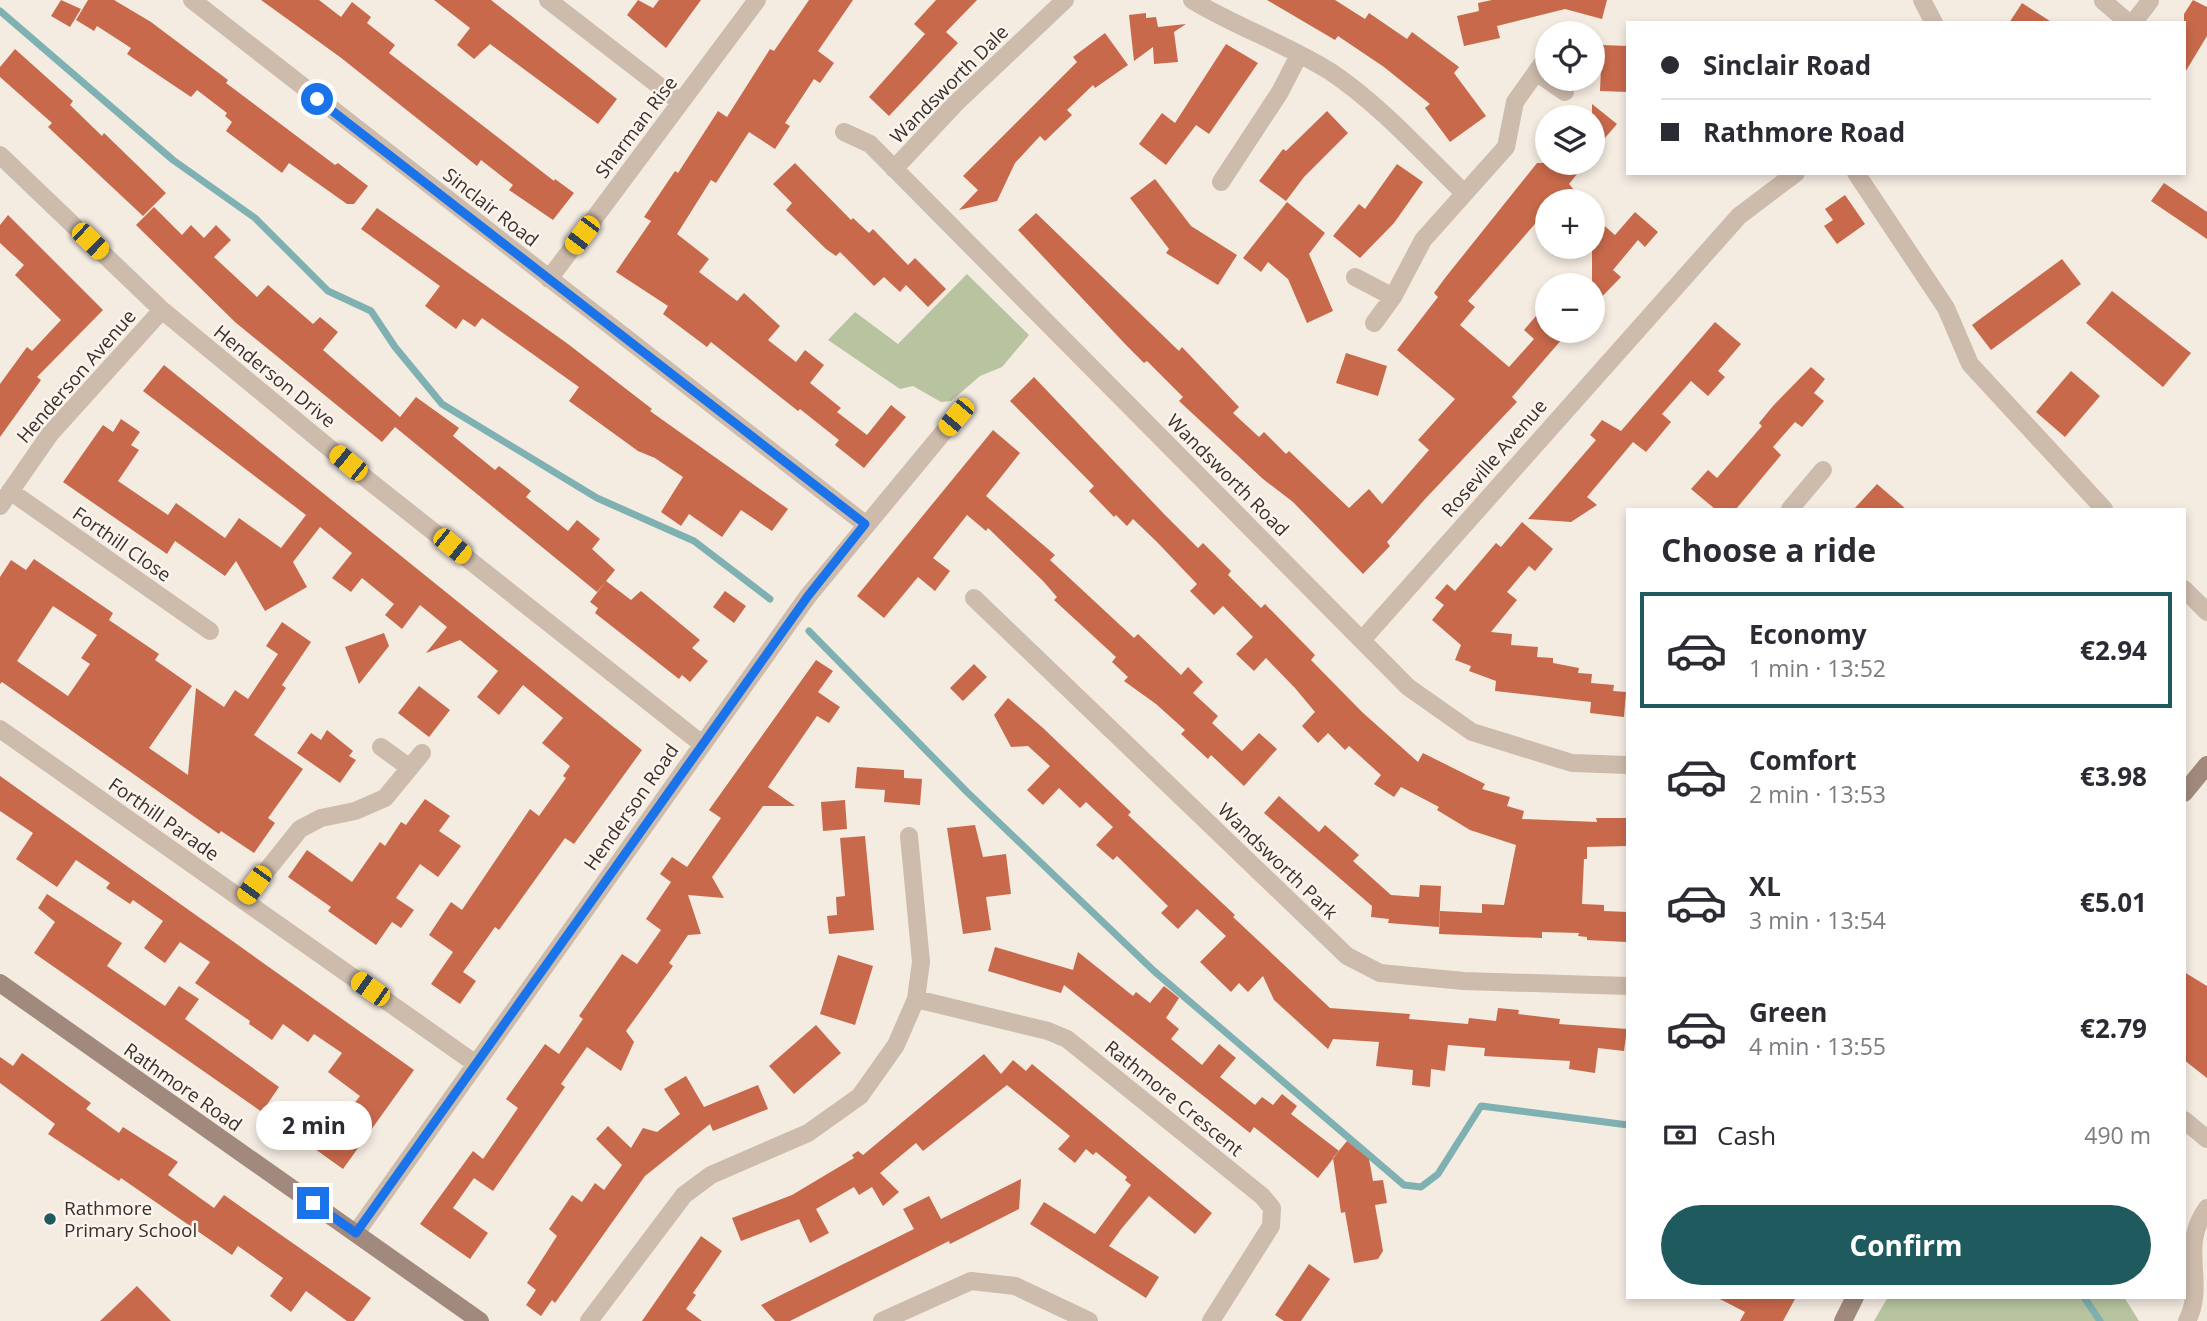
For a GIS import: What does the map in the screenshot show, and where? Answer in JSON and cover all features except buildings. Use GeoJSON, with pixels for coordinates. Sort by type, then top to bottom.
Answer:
{"type":"FeatureCollection","features":[{"type":"Feature","properties":{"kind":"street","name":"Sinclair Road"},"geometry":{"type":"LineString","coordinates":[[192,0],[865,524]]}},
{"type":"Feature","properties":{"kind":"street"},"geometry":{"type":"LineString","coordinates":[[548,0],[681,102]]}},
{"type":"Feature","properties":{"kind":"street","name":"Sharman Rise"},"geometry":{"type":"LineString","coordinates":[[550,279],[757,0]]}},
{"type":"Feature","properties":{"kind":"street","name":"Wandsworth Dale"},"geometry":{"type":"LineString","coordinates":[[894,169],[956,103],[1065,0]]}},
{"type":"Feature","properties":{"kind":"street"},"geometry":{"type":"LineString","coordinates":[[1192,0],[1225,21],[1330,72],[1371,102],[1464,192]]}},
{"type":"Feature","properties":{"kind":"street"},"geometry":{"type":"LineString","coordinates":[[1922,0],[1933,21]]}},
{"type":"Feature","properties":{"kind":"street"},"geometry":{"type":"LineString","coordinates":[[2103,1],[2128,21]]}},
{"type":"Feature","properties":{"kind":"street"},"geometry":{"type":"LineString","coordinates":[[2133,21],[2150,1]]}},
{"type":"Feature","properties":{"kind":"street"},"geometry":{"type":"LineString","coordinates":[[1221,182],[1280,92],[1299,55]]}},
{"type":"Feature","properties":{"kind":"street"},"geometry":{"type":"LineString","coordinates":[[1374,323],[1392,297],[1423,240],[1506,147],[1515,102],[1535,73]]}},
{"type":"Feature","properties":{"kind":"street","name":"Wandsworth Road"},"geometry":{"type":"LineString","coordinates":[[844,132],[870,144],[1408,687],[1472,732],[1572,763],[1626,765]]}},
{"type":"Feature","properties":{"kind":"street","name":"Henderson Drive"},"geometry":{"type":"LineString","coordinates":[[0,155],[162,310],[369,480],[702,744]]}},
{"type":"Feature","properties":{"kind":"street","name":"Roseville Avenue"},"geometry":{"type":"LineString","coordinates":[[1362,640],[1739,216],[1793,175]]}},
{"type":"Feature","properties":{"kind":"street"},"geometry":{"type":"LineString","coordinates":[[1857,175],[1946,308],[1970,364],[2103,508]]}},
{"type":"Feature","properties":{"kind":"street"},"geometry":{"type":"LineString","coordinates":[[1355,277],[1392,297]]}},
{"type":"Feature","properties":{"kind":"street","name":"Henderson Avenue"},"geometry":{"type":"LineString","coordinates":[[5,498],[50,434],[162,310]]}},
{"type":"Feature","properties":{"kind":"street","name":"Henderson Road"},"geometry":{"type":"LineString","coordinates":[[356,1233],[808,596],[956,417]]}},
{"type":"Feature","properties":{"kind":"street"},"geometry":{"type":"LineString","coordinates":[[1791,508],[1824,470]]}},
{"type":"Feature","properties":{"kind":"street","name":"Forthill Close"},"geometry":{"type":"LineString","coordinates":[[5,498],[210,631]]}},
{"type":"Feature","properties":{"kind":"street"},"geometry":{"type":"LineString","coordinates":[[2186,591],[2207,612]]}},
{"type":"Feature","properties":{"kind":"street","name":"Wandsworth Park"},"geometry":{"type":"LineString","coordinates":[[974,598],[1347,956],[1380,973],[1464,981],[1626,986]]}},
{"type":"Feature","properties":{"kind":"street","name":"Forthill Parade"},"geometry":{"type":"LineString","coordinates":[[0,730],[476,1064]]}},
{"type":"Feature","properties":{"kind":"street"},"geometry":{"type":"LineString","coordinates":[[381,747],[410,768]]}},
{"type":"Feature","properties":{"kind":"street"},"geometry":{"type":"LineString","coordinates":[[243,900],[300,829],[320,818],[344,814],[379,801],[422,752]]}},
{"type":"Feature","properties":{"kind":"street"},"geometry":{"type":"LineString","coordinates":[[2186,791],[2207,765]]}},
{"type":"Feature","properties":{"kind":"street"},"geometry":{"type":"LineString","coordinates":[[589,1321],[684,1195],[711,1175],[808,1133],[860,1096],[896,1045],[916,999],[921,962],[909,836]]}},
{"type":"Feature","properties":{"kind":"street","name":"Rathmore Road"},"geometry":{"type":"LineString","coordinates":[[0,984],[480,1321]]}},
{"type":"Feature","properties":{"kind":"street","name":"Rathmore Crescent"},"geometry":{"type":"LineString","coordinates":[[916,999],[1048,1031],[1067,1039],[1262,1196],[1272,1208],[1271,1226],[1211,1321]]}},
{"type":"Feature","properties":{"kind":"street"},"geometry":{"type":"LineString","coordinates":[[2186,1122],[2207,1139]]}},
{"type":"Feature","properties":{"kind":"street"},"geometry":{"type":"LineString","coordinates":[[2187,1321],[2199,1302],[2203,1288],[2194,1239],[2196,1227],[2207,1208]]}},
{"type":"Feature","properties":{"kind":"street"},"geometry":{"type":"LineString","coordinates":[[882,1321],[971,1281],[1015,1286],[1089,1321]]}},
{"type":"Feature","properties":{"kind":"street"},"geometry":{"type":"LineString","coordinates":[[1843,1321],[1854,1299]]}},
{"type":"Feature","properties":{"kind":"green space"},"geometry":{"type":"Polygon","coordinates":[[[967,274],[1029,335],[1002,367],[980,376],[951,401],[941,402],[913,386],[900,389],[828,340],[855,312],[898,344],[967,274]]]}},
{"type":"Feature","properties":{"kind":"green space"},"geometry":{"type":"Polygon","coordinates":[[[1887,1299],[2125,1299],[2139,1321],[1874,1321],[1887,1299]]]}},
{"type":"Feature","properties":{"kind":"waterway"},"geometry":{"type":"LineString","coordinates":[[0,11],[173,160],[255,218],[328,291],[371,311],[395,347],[442,404],[597,498],[694,541],[770,599]]}},
{"type":"Feature","properties":{"kind":"waterway"},"geometry":{"type":"LineString","coordinates":[[809,631],[967,792],[1154,971],[1404,1185],[1421,1187],[1438,1174],[1481,1106],[1626,1125]]}},
{"type":"Feature","properties":{"kind":"waterway"},"geometry":{"type":"LineString","coordinates":[[2085,1299],[2100,1321]]}},
{"type":"Feature","properties":{"kind":"place","name":"Rathmore Primary School"},"geometry":{"type":"Point","coordinates":[50,1219]}},
{"type":"Feature","properties":{"kind":"route"},"geometry":{"type":"LineString","coordinates":[[313,1203],[356,1233],[808,596],[865,524],[317,99]]}}]}
